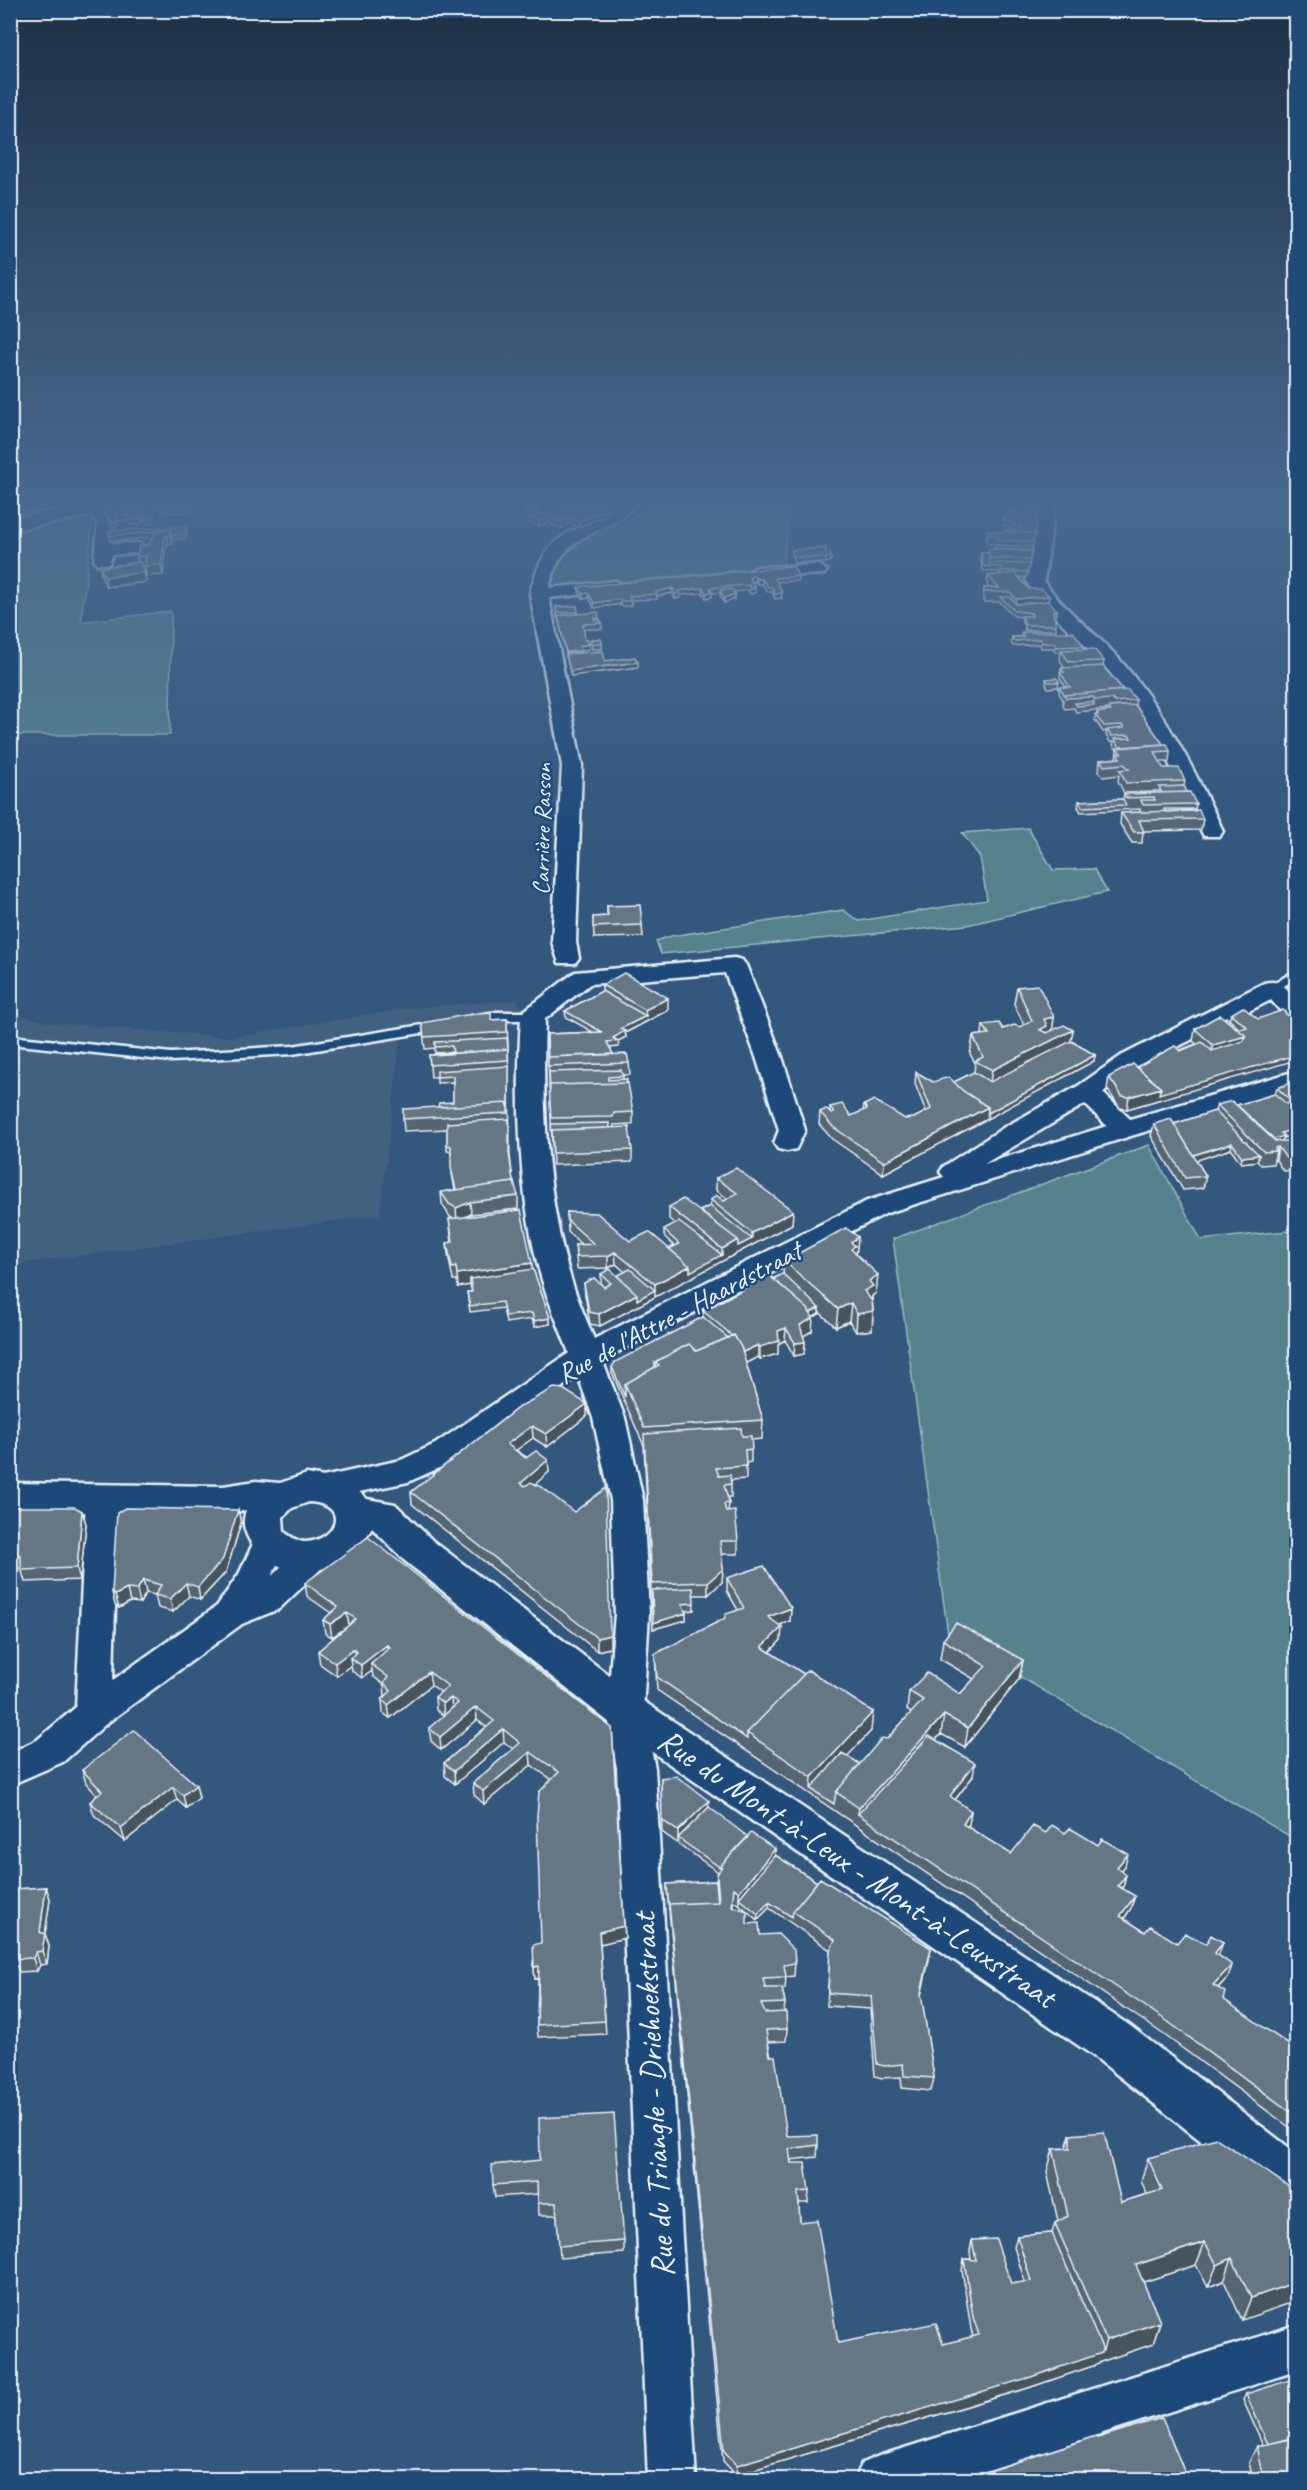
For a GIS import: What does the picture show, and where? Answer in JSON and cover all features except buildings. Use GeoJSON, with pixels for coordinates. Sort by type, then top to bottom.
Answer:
{"type":"FeatureCollection","features":[{"type":"Feature","properties":{"kind":"main road","name":"Rue du Mont-à-Leux - Mont-à-Leuxstraat"},"geometry":{"type":"LineString","coordinates":[[320,1488],[342,1495],[353,1518],[419,1551],[625,1711],[1112,2041],[1296,2184]]}},
{"type":"Feature","properties":{"kind":"main road"},"geometry":{"type":"LineString","coordinates":[[270,1521],[294,1491],[320,1488]]}},
{"type":"Feature","properties":{"kind":"main road"},"geometry":{"type":"LineString","coordinates":[[10,1497],[223,1500],[270,1521],[286,1554],[314,1555],[335,1547],[353,1518]]}},
{"type":"Feature","properties":{"kind":"street","name":"Carrière Rasson"},"geometry":{"type":"LineString","coordinates":[[543,614],[572,766],[564,942],[567,958]]}},
{"type":"Feature","properties":{"kind":"street"},"geometry":{"type":"LineString","coordinates":[[1065,614],[1102,649],[1153,716],[1171,744],[1212,831]]}},
{"type":"Feature","properties":{"kind":"street"},"geometry":{"type":"LineString","coordinates":[[533,1016],[584,977],[734,965],[769,1057],[792,1130],[787,1143]]}},
{"type":"Feature","properties":{"kind":"street"},"geometry":{"type":"LineString","coordinates":[[1273,988],[1296,1013]]}},
{"type":"Feature","properties":{"kind":"street","name":"Rue de l'Attre - Haardstraat"},"geometry":{"type":"LineString","coordinates":[[928,1189],[1012,1134],[1087,1092],[1130,1061],[1250,1002],[1273,988]]}},
{"type":"Feature","properties":{"kind":"street","name":"Rue du Triangle - Driehoekstraat"},"geometry":{"type":"LineString","coordinates":[[533,1016],[530,1086],[542,1212],[556,1279],[609,1418],[627,1500],[632,1614],[625,1711],[636,1768],[672,2480]]}},
{"type":"Feature","properties":{"kind":"street","name":"Rue de l'Attre - Haardstraat"},"geometry":{"type":"LineString","coordinates":[[320,1488],[408,1470],[446,1452],[584,1357],[877,1207],[928,1189],[1296,1079]]}},
{"type":"Feature","properties":{"kind":"street"},"geometry":{"type":"LineString","coordinates":[[1087,1092],[1125,1129]]}},
{"type":"Feature","properties":{"kind":"street","name":"Rue de l'Attre - Haardstraat"},"geometry":{"type":"LineString","coordinates":[[353,1518],[408,1470]]}},
{"type":"Feature","properties":{"kind":"street"},"geometry":{"type":"LineString","coordinates":[[94,1713],[102,1499]]}},
{"type":"Feature","properties":{"kind":"street"},"geometry":{"type":"LineString","coordinates":[[233,1613],[234,1606],[253,1580],[270,1521]]}},
{"type":"Feature","properties":{"kind":"street"},"geometry":{"type":"LineString","coordinates":[[10,1770],[50,1751],[94,1713],[233,1613],[241,1612],[274,1594],[314,1555]]}},
{"type":"Feature","properties":{"kind":"street"},"geometry":{"type":"LineString","coordinates":[[879,2480],[1296,2348]]}},
{"type":"Feature","properties":{"kind":"lane"},"geometry":{"type":"LineString","coordinates":[[1273,988],[1296,974]]}},
{"type":"Feature","properties":{"kind":"lane"},"geometry":{"type":"LineString","coordinates":[[10,1040],[171,1057],[292,1050],[497,1016],[533,1016]]}},
{"type":"Feature","properties":{"kind":"shaded area"},"geometry":{"type":"Polygon","coordinates":[[[516,1000],[533,1016],[513,1025],[401,1033],[380,1215],[11,1265],[10,1013],[52,1023],[232,1037],[408,1008],[516,1000]]]}},
{"type":"Feature","properties":{"kind":"green space"},"geometry":{"type":"Polygon","coordinates":[[[11,614],[82,614],[81,622],[145,614],[171,614],[170,735],[11,735],[11,614]]]}},
{"type":"Feature","properties":{"kind":"green space"},"geometry":{"type":"Polygon","coordinates":[[[1028,828],[1053,870],[1094,869],[1107,892],[967,925],[661,954],[656,941],[671,936],[843,910],[859,921],[987,900],[980,857],[962,833],[1028,828]]]}},
{"type":"Feature","properties":{"kind":"green space"},"geometry":{"type":"Polygon","coordinates":[[[1149,1145],[1201,1240],[1296,1230],[1296,1840],[948,1634],[893,1239],[1149,1145]]]}}]}
